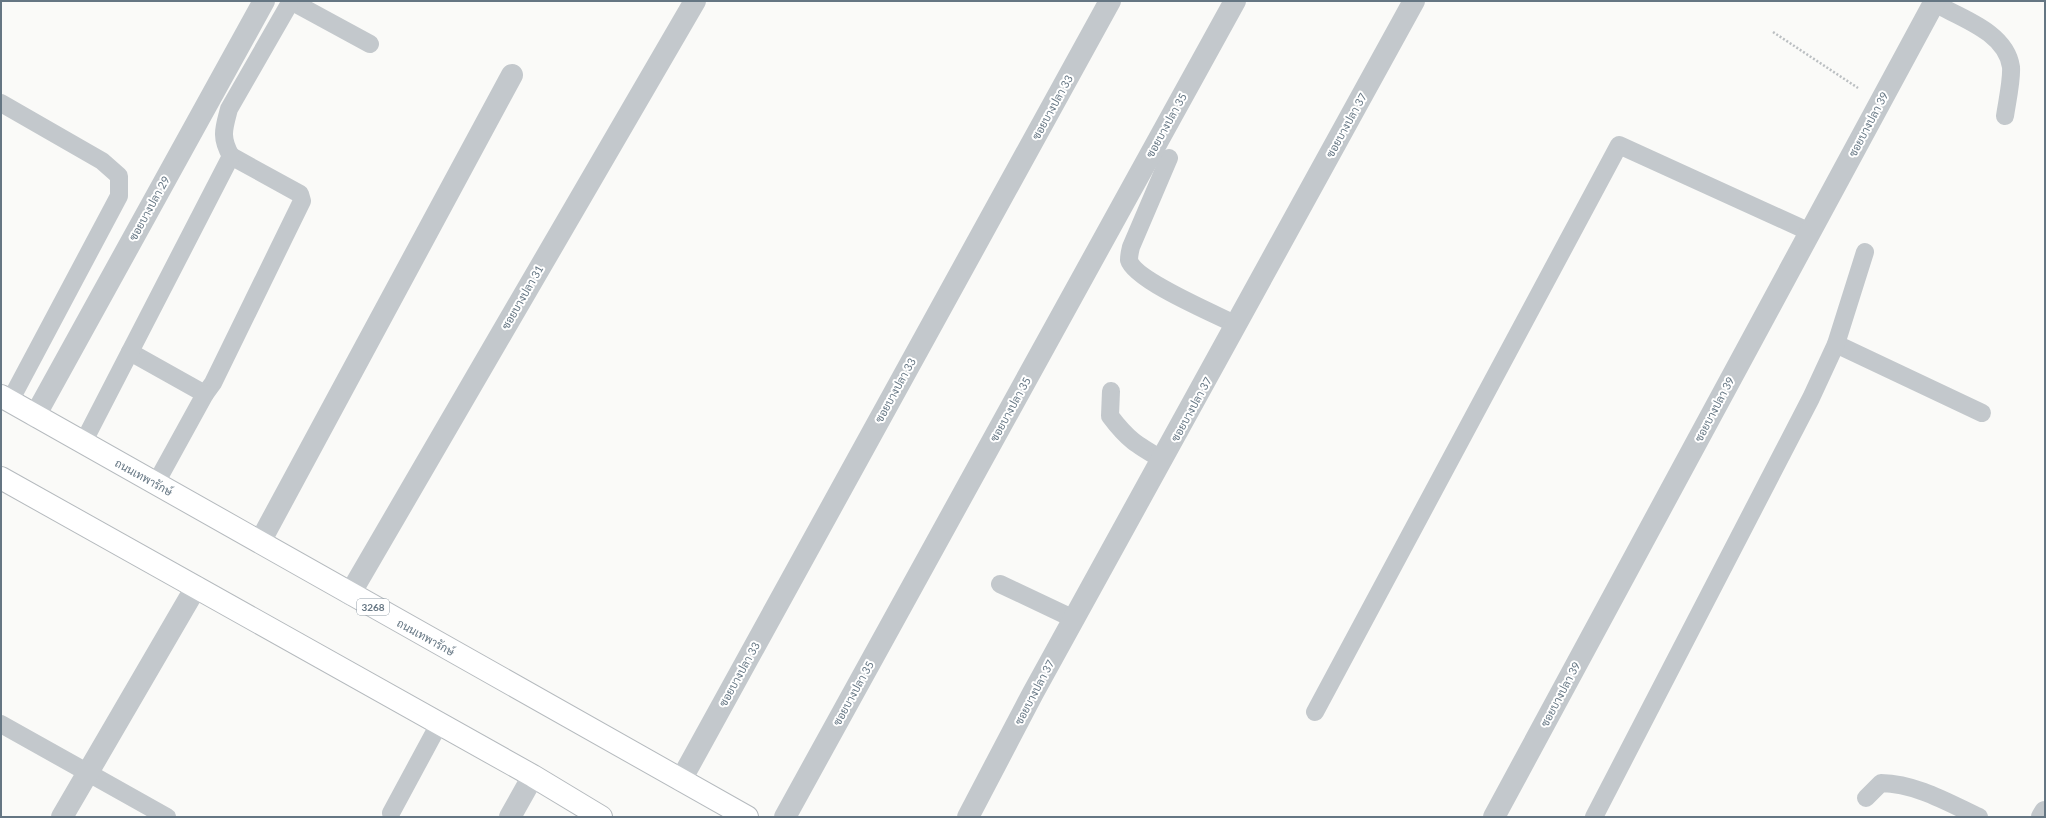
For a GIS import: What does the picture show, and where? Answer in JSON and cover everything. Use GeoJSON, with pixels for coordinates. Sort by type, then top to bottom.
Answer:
{"type":"FeatureCollection","features":[{"type":"Feature","properties":{"kind":"main road","name":"ถนนเทพารักษ์"},"geometry":{"type":"LineString","coordinates":[[5,398],[747,817]]}},
{"type":"Feature","properties":{"kind":"main road"},"geometry":{"type":"LineString","coordinates":[[1,478],[533,776],[601,817]]}},
{"type":"Feature","properties":{"kind":"street","name":"ซอยบางปลา 29"},"geometry":{"type":"LineString","coordinates":[[35,416],[264,1]]}},
{"type":"Feature","properties":{"kind":"street","name":"ซอยบางปลา 31"},"geometry":{"type":"LineString","coordinates":[[350,594],[695,1]]}},
{"type":"Feature","properties":{"kind":"street","name":"ซอยบางปลา 33"},"geometry":{"type":"LineString","coordinates":[[681,780],[1110,1]]}},
{"type":"Feature","properties":{"kind":"street","name":"ซอยบางปลา 35"},"geometry":{"type":"LineString","coordinates":[[784,817],[1235,1]]}},
{"type":"Feature","properties":{"kind":"street","name":"ซอยบางปลา 37"},"geometry":{"type":"LineString","coordinates":[[968,817],[1033,693],[1163,460],[1414,1]]}},
{"type":"Feature","properties":{"kind":"street","name":"ซอยบางปลา 39"},"geometry":{"type":"LineString","coordinates":[[1494,817],[1934,2]]}},
{"type":"Feature","properties":{"kind":"street"},"geometry":{"type":"LineString","coordinates":[[260,542],[512,75]]}},
{"type":"Feature","properties":{"kind":"street"},"geometry":{"type":"LineString","coordinates":[[62,817],[196,587]]}},
{"type":"Feature","properties":{"kind":"street"},"geometry":{"type":"LineString","coordinates":[[510,817],[533,776]]}},
{"type":"Feature","properties":{"kind":"street"},"geometry":{"type":"LineString","coordinates":[[2042,817],[2045,812]]}},
{"type":"Feature","properties":{"kind":"lane"},"geometry":{"type":"LineString","coordinates":[[156,484],[206,394],[302,201],[300,194],[231,156],[224,143],[224,128],[229,109],[291,1],[370,44]]}},
{"type":"Feature","properties":{"kind":"lane"},"geometry":{"type":"LineString","coordinates":[[1934,2],[1990,34],[2005,49],[2011,68],[2005,116]]}},
{"type":"Feature","properties":{"kind":"lane"},"geometry":{"type":"LineString","coordinates":[[1,103],[102,161],[119,176],[119,196],[5,398]]}},
{"type":"Feature","properties":{"kind":"lane"},"geometry":{"type":"LineString","coordinates":[[1315,712],[1619,144],[1810,232]]}},
{"type":"Feature","properties":{"kind":"lane"},"geometry":{"type":"LineString","coordinates":[[83,443],[231,156]]}},
{"type":"Feature","properties":{"kind":"lane"},"geometry":{"type":"LineString","coordinates":[[1169,158],[1131,248],[1129,260],[1135,270],[1156,284],[1237,325]]}},
{"type":"Feature","properties":{"kind":"lane"},"geometry":{"type":"LineString","coordinates":[[1594,817],[1811,398],[1836,344],[1865,252]]}},
{"type":"Feature","properties":{"kind":"lane"},"geometry":{"type":"LineString","coordinates":[[1836,344],[1982,413]]}},
{"type":"Feature","properties":{"kind":"lane"},"geometry":{"type":"LineString","coordinates":[[130,352],[206,394]]}},
{"type":"Feature","properties":{"kind":"lane"},"geometry":{"type":"LineString","coordinates":[[1111,391],[1110,416],[1135,444],[1163,460]]}},
{"type":"Feature","properties":{"kind":"lane"},"geometry":{"type":"LineString","coordinates":[[1000,584],[1074,619]]}},
{"type":"Feature","properties":{"kind":"lane"},"geometry":{"type":"LineString","coordinates":[[1,724],[167,817]]}},
{"type":"Feature","properties":{"kind":"lane"},"geometry":{"type":"LineString","coordinates":[[391,813],[439,724]]}},
{"type":"Feature","properties":{"kind":"lane"},"geometry":{"type":"LineString","coordinates":[[1866,798],[1881,783],[1901,784],[1937,796],[1979,817]]}},
{"type":"Feature","properties":{"kind":"path"},"geometry":{"type":"LineString","coordinates":[[1773,32],[1880,102]]}}]}
